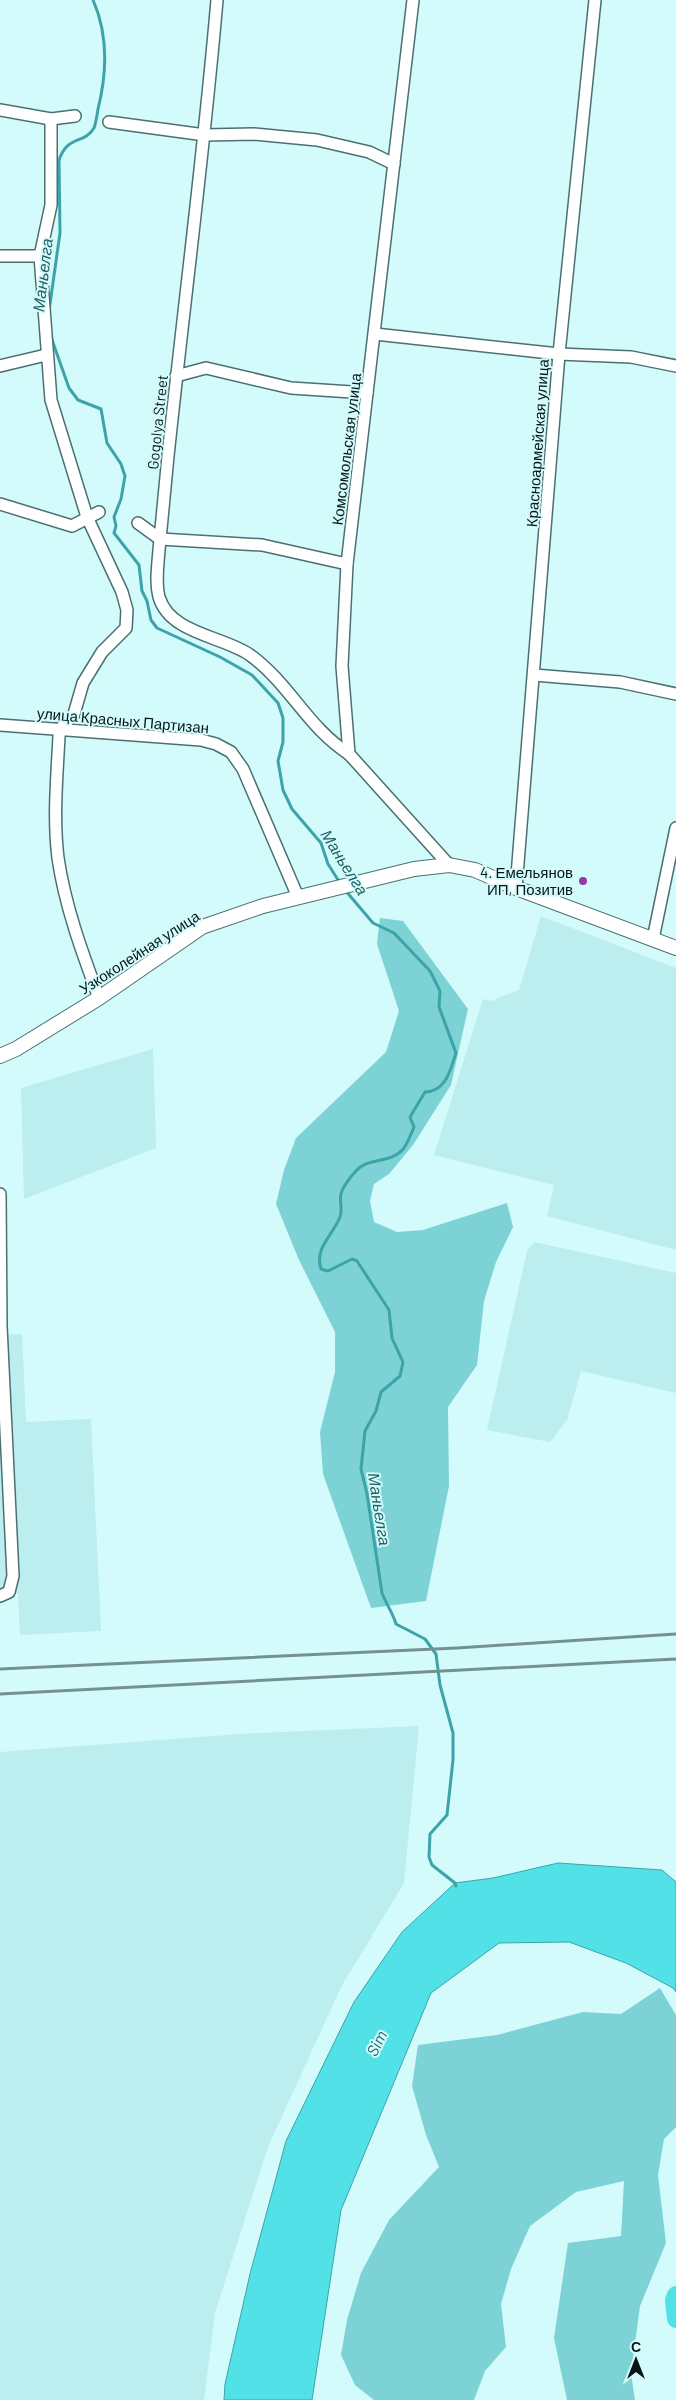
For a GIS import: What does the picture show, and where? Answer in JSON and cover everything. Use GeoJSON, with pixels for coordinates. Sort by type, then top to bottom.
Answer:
{"type":"FeatureCollection","features":[{"type":"Feature","properties":{"kind":"street","name":"Gogolya Street"},"geometry":{"type":"LineString","coordinates":[[217,0],[205,135],[176,376],[160,539],[157,577],[159,597],[167,613],[195,632],[248,654],[280,682],[306,716],[330,741],[349,754]]}},
{"type":"Feature","properties":{"kind":"street","name":"Комсомольская улица"},"geometry":{"type":"LineString","coordinates":[[349,754],[342,666],[347,564],[413,0]]}},
{"type":"Feature","properties":{"kind":"street","name":"Красноармейская улица"},"geometry":{"type":"LineString","coordinates":[[516,888],[559,354],[595,0]]}},
{"type":"Feature","properties":{"kind":"street"},"geometry":{"type":"LineString","coordinates":[[0,110],[51,119],[75,116]]}},
{"type":"Feature","properties":{"kind":"street"},"geometry":{"type":"LineString","coordinates":[[51,119],[51,205],[40,256],[46,355],[51,400],[87,517],[122,592],[127,610],[126,628],[102,652],[83,683],[74,714],[61,728],[59,736],[55,804],[58,858],[76,935],[99,998]]}},
{"type":"Feature","properties":{"kind":"street"},"geometry":{"type":"LineString","coordinates":[[109,122],[205,135],[254,134],[317,140],[369,152],[394,164]]}},
{"type":"Feature","properties":{"kind":"street"},"geometry":{"type":"LineString","coordinates":[[0,256],[40,256]]}},
{"type":"Feature","properties":{"kind":"street"},"geometry":{"type":"LineString","coordinates":[[375,334],[559,354],[631,357],[676,366]]}},
{"type":"Feature","properties":{"kind":"street"},"geometry":{"type":"LineString","coordinates":[[0,366],[46,355]]}},
{"type":"Feature","properties":{"kind":"street"},"geometry":{"type":"LineString","coordinates":[[176,376],[206,368],[291,388],[367,393]]}},
{"type":"Feature","properties":{"kind":"street"},"geometry":{"type":"LineString","coordinates":[[0,504],[72,526],[99,512]]}},
{"type":"Feature","properties":{"kind":"street"},"geometry":{"type":"LineString","coordinates":[[138,523],[160,539],[262,545],[347,564]]}},
{"type":"Feature","properties":{"kind":"street"},"geometry":{"type":"LineString","coordinates":[[534,675],[620,682],[676,694]]}},
{"type":"Feature","properties":{"kind":"street","name":"улица Красных Партизан"},"geometry":{"type":"LineString","coordinates":[[0,725],[61,728],[200,740],[216,744],[231,752],[243,769],[298,897]]}},
{"type":"Feature","properties":{"kind":"street"},"geometry":{"type":"LineString","coordinates":[[349,754],[449,865]]}},
{"type":"Feature","properties":{"kind":"street"},"geometry":{"type":"LineString","coordinates":[[653,940],[676,828]]}},
{"type":"Feature","properties":{"kind":"street","name":"Узкоколейная улица"},"geometry":{"type":"LineString","coordinates":[[0,1056],[16,1049],[99,998],[202,927],[298,897],[414,869],[449,865],[475,870],[516,888],[676,948]]}},
{"type":"Feature","properties":{"kind":"street"},"geometry":{"type":"LineString","coordinates":[[0,1194],[0,1326],[13,1576],[5,1594]]}},
{"type":"Feature","properties":{"kind":"shaded area"},"geometry":{"type":"Polygon","coordinates":[[[541,916],[676,968],[676,1250],[547,1216],[554,1185],[434,1155],[483,999],[491,1001],[519,990],[541,916]]]}},
{"type":"Feature","properties":{"kind":"shaded area"},"geometry":{"type":"Polygon","coordinates":[[[380,918],[403,921],[468,1009],[451,1085],[413,1145],[389,1174],[374,1184],[370,1201],[374,1222],[397,1232],[423,1230],[507,1203],[513,1227],[496,1262],[484,1301],[477,1365],[448,1407],[449,1486],[426,1601],[371,1608],[323,1474],[320,1432],[335,1372],[335,1332],[299,1260],[276,1204],[284,1170],[296,1138],[386,1052],[399,1011],[377,944],[380,918]]]}},
{"type":"Feature","properties":{"kind":"shaded area"},"geometry":{"type":"Polygon","coordinates":[[[153,1049],[156,1148],[24,1199],[21,1088],[153,1049]]]}},
{"type":"Feature","properties":{"kind":"shaded area"},"geometry":{"type":"Polygon","coordinates":[[[534,1242],[676,1273],[676,1393],[581,1371],[567,1420],[550,1442],[487,1430],[527,1251],[534,1242]]]}},
{"type":"Feature","properties":{"kind":"shaded area"},"geometry":{"type":"Polygon","coordinates":[[[22,1334],[26,1422],[91,1419],[101,1631],[20,1635],[18,1593],[0,1594],[0,1335],[22,1334]]]}},
{"type":"Feature","properties":{"kind":"shaded area"},"geometry":{"type":"Polygon","coordinates":[[[419,1726],[404,1883],[341,1987],[268,2147],[215,2313],[204,2400],[0,2400],[0,1752],[240,1734],[419,1726]]]}},
{"type":"Feature","properties":{"kind":"shaded area"},"geometry":{"type":"Polygon","coordinates":[[[660,1988],[676,2015],[676,2127],[664,2139],[658,2175],[666,2243],[640,2306],[631,2373],[635,2400],[567,2400],[554,2338],[568,2243],[621,2236],[624,2181],[576,2192],[530,2226],[511,2269],[501,2304],[506,2347],[485,2371],[474,2400],[374,2400],[355,2385],[341,2355],[347,2320],[361,2273],[389,2220],[439,2167],[426,2135],[412,2086],[418,2045],[497,2035],[583,2012],[621,2014],[660,1988]]]}},
{"type":"Feature","properties":{"kind":"water"},"geometry":{"type":"Polygon","coordinates":[[[558,1863],[662,1870],[676,1882],[676,1992],[673,1988],[626,1963],[569,1942],[499,1943],[431,1993],[341,2210],[312,2400],[224,2400],[225,2384],[250,2274],[286,2141],[354,2002],[402,1932],[455,1883],[493,1878],[558,1863]]]}},
{"type":"Feature","properties":{"kind":"waterway","name":"Маньелга"},"geometry":{"type":"LineString","coordinates":[[49,311],[60,233],[59,160],[67,146],[86,137],[94,128],[103,82],[104,40],[93,0]]}},
{"type":"Feature","properties":{"kind":"waterway","name":"Маньелга"},"geometry":{"type":"LineString","coordinates":[[51,337],[69,388],[78,400],[101,409],[107,443],[121,464],[125,476],[121,499],[114,517],[116,526],[114,533],[139,565],[142,591],[147,601],[151,620],[157,628],[220,657],[252,675],[278,703],[283,718],[283,742],[278,761],[283,790],[292,809],[321,843],[328,864],[340,883]]}},
{"type":"Feature","properties":{"kind":"waterway","name":"Маньелга"},"geometry":{"type":"LineString","coordinates":[[345,890],[373,923],[394,933],[430,971],[440,991],[439,1007],[456,1053],[446,1079],[438,1088],[425,1092],[410,1117],[414,1127],[404,1148],[399,1153],[386,1159],[366,1164],[354,1173],[347,1182],[341,1194],[340,1217],[325,1242],[320,1255],[321,1269],[328,1271],[352,1259],[357,1261],[389,1310],[392,1338],[403,1362],[400,1376],[381,1392],[376,1411],[365,1431],[361,1469],[367,1494],[382,1593],[396,1624],[425,1639],[436,1654],[440,1685],[453,1733],[453,1760],[447,1815],[430,1834],[429,1857],[432,1865],[455,1883],[456,1886]]}},
{"type":"Feature","properties":{"kind":"waterway","name":"Sim"},"geometry":{"type":"LineString","coordinates":[[676,2295],[674,2300],[676,2319]]}},
{"type":"Feature","properties":{"kind":"railway"},"geometry":{"type":"LineString","coordinates":[[0,1669],[457,1648],[676,1634]]}},
{"type":"Feature","properties":{"kind":"railway"},"geometry":{"type":"LineString","coordinates":[[0,1694],[676,1659]]}},
{"type":"Feature","properties":{"kind":"place","name":"4. Емельянов ИП, Позитив"},"geometry":{"type":"Point","coordinates":[583,881]}}]}
